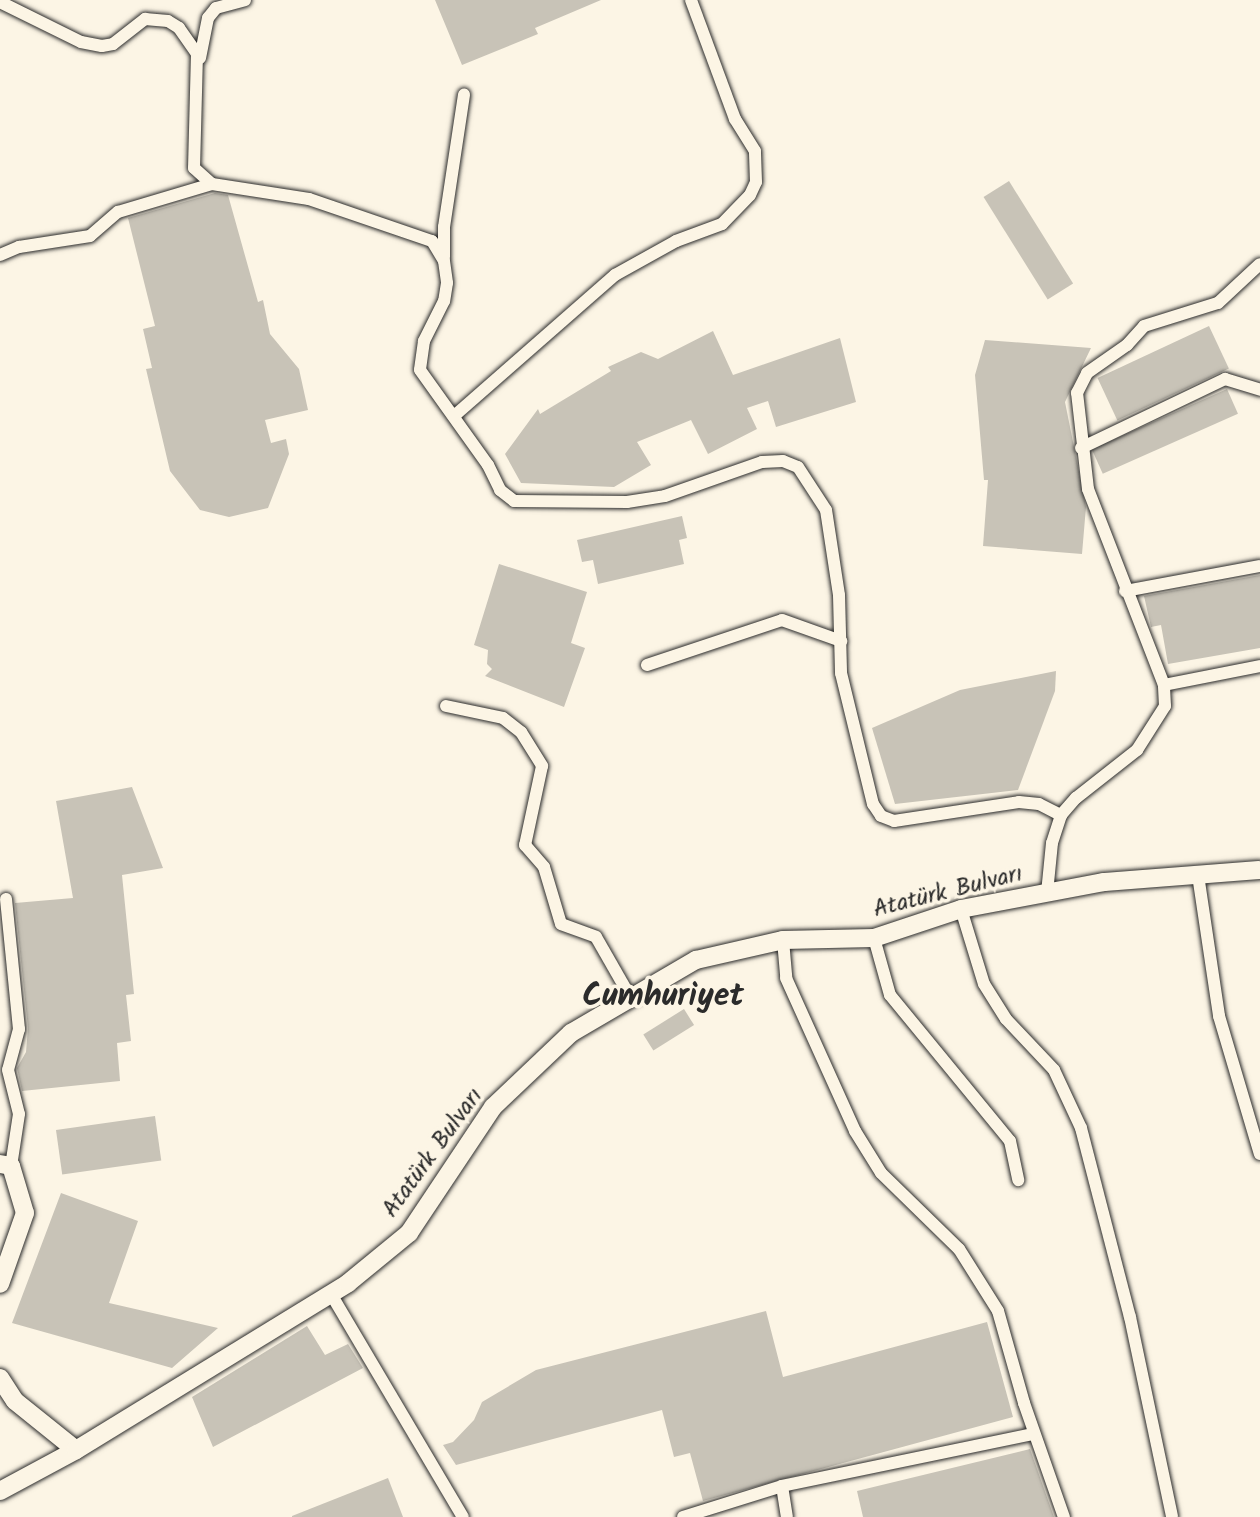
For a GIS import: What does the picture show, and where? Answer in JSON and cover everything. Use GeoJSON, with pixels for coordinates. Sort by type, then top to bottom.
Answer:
{"type":"FeatureCollection","features":[{"type":"Feature","properties":{"kind":"street"},"geometry":{"type":"LineString","coordinates":[[212,184],[194,167],[198,68],[208,18],[216,8],[245,0]]}},
{"type":"Feature","properties":{"kind":"street"},"geometry":{"type":"LineString","coordinates":[[454,416],[615,275],[665,247],[722,223],[750,195],[756,182],[755,151],[735,119],[691,0]]}},
{"type":"Feature","properties":{"kind":"street"},"geometry":{"type":"LineString","coordinates":[[0,2],[80,42],[102,46],[113,44],[145,19],[168,21],[191,43],[198,68]]}},
{"type":"Feature","properties":{"kind":"street"},"geometry":{"type":"LineString","coordinates":[[464,94],[443,227],[443,301],[424,341],[420,370],[454,416],[500,490],[514,501],[627,502],[665,496],[762,462],[783,461],[799,467],[826,510],[835,552],[845,694],[865,782],[881,816],[894,821],[1019,802],[1040,804],[1061,815]]}},
{"type":"Feature","properties":{"kind":"street"},"geometry":{"type":"LineString","coordinates":[[0,255],[19,247],[90,236],[118,212],[212,184],[343,208],[432,240],[444,261]]}},
{"type":"Feature","properties":{"kind":"street"},"geometry":{"type":"LineString","coordinates":[[1047,893],[1052,843],[1061,815],[1076,798],[1137,750],[1165,706],[1164,685],[1125,591],[1088,489],[1081,448],[1077,393],[1087,373],[1127,345],[1144,326],[1218,303],[1260,264]]}},
{"type":"Feature","properties":{"kind":"street"},"geometry":{"type":"LineString","coordinates":[[1081,448],[1225,379],[1260,390]]}},
{"type":"Feature","properties":{"kind":"street"},"geometry":{"type":"LineString","coordinates":[[1125,591],[1260,566]]}},
{"type":"Feature","properties":{"kind":"street"},"geometry":{"type":"LineString","coordinates":[[647,666],[782,620],[841,641]]}},
{"type":"Feature","properties":{"kind":"street"},"geometry":{"type":"LineString","coordinates":[[1164,685],[1260,666]]}},
{"type":"Feature","properties":{"kind":"street"},"geometry":{"type":"LineString","coordinates":[[446,706],[503,718],[521,732],[542,766],[525,845],[544,867],[561,924],[596,937],[631,998]]}},
{"type":"Feature","properties":{"kind":"street","name":"Atatürk Bulvarı"},"geometry":{"type":"LineString","coordinates":[[0,1492],[76,1450],[331,1294],[409,1233],[493,1107],[571,1033],[696,960],[783,940],[874,937],[961,909],[1104,882],[1260,870]]}},
{"type":"Feature","properties":{"kind":"street"},"geometry":{"type":"LineString","coordinates":[[1198,875],[1219,1016],[1260,1154]]}},
{"type":"Feature","properties":{"kind":"street"},"geometry":{"type":"LineString","coordinates":[[6,899],[19,1029],[8,1070],[11,1089]]}},
{"type":"Feature","properties":{"kind":"street"},"geometry":{"type":"LineString","coordinates":[[961,909],[984,984],[1006,1019],[1054,1070],[1081,1128],[1129,1317],[1172,1517]]}},
{"type":"Feature","properties":{"kind":"street"},"geometry":{"type":"LineString","coordinates":[[874,937],[890,995],[1010,1140],[1018,1180]]}},
{"type":"Feature","properties":{"kind":"street"},"geometry":{"type":"LineString","coordinates":[[783,940],[786,978],[856,1131],[881,1173],[959,1249],[998,1311],[1034,1434],[1064,1517]]}},
{"type":"Feature","properties":{"kind":"street"},"geometry":{"type":"LineString","coordinates":[[0,1065],[19,1114],[6,1165],[25,1213],[0,1284]]}},
{"type":"Feature","properties":{"kind":"street"},"geometry":{"type":"LineString","coordinates":[[331,1294],[463,1517]]}},
{"type":"Feature","properties":{"kind":"street"},"geometry":{"type":"LineString","coordinates":[[0,1378],[15,1401],[76,1450]]}},
{"type":"Feature","properties":{"kind":"street"},"geometry":{"type":"LineString","coordinates":[[683,1517],[782,1486],[1034,1434]]}},
{"type":"Feature","properties":{"kind":"street"},"geometry":{"type":"LineString","coordinates":[[782,1486],[787,1517]]}},
{"type":"Feature","properties":{"kind":"building"},"geometry":{"type":"Polygon","coordinates":[[[435,0],[601,0],[535,28],[538,34],[462,65],[435,0]]]}},
{"type":"Feature","properties":{"kind":"building"},"geometry":{"type":"Polygon","coordinates":[[[1009,181],[1073,284],[1048,300],[984,197],[1009,181]]]}},
{"type":"Feature","properties":{"kind":"building"},"geometry":{"type":"Polygon","coordinates":[[[215,193],[228,195],[258,302],[263,300],[270,334],[299,369],[308,410],[265,420],[271,443],[286,439],[289,454],[268,508],[229,517],[200,510],[170,471],[146,369],[152,368],[143,329],[155,326],[128,218],[215,193]]]}},
{"type":"Feature","properties":{"kind":"building"},"geometry":{"type":"Polygon","coordinates":[[[1209,326],[1229,369],[1117,421],[1098,378],[1209,326]]]}},
{"type":"Feature","properties":{"kind":"building"},"geometry":{"type":"Polygon","coordinates":[[[713,331],[733,375],[840,338],[856,402],[776,427],[768,401],[747,408],[757,429],[708,454],[691,420],[637,442],[651,465],[614,487],[521,483],[505,454],[538,409],[540,414],[611,371],[608,367],[641,352],[658,359],[713,331]]]}},
{"type":"Feature","properties":{"kind":"building"},"geometry":{"type":"Polygon","coordinates":[[[985,340],[1091,348],[1065,402],[1086,507],[1082,554],[983,546],[988,480],[984,480],[975,375],[985,340]]]}},
{"type":"Feature","properties":{"kind":"building"},"geometry":{"type":"Polygon","coordinates":[[[1227,389],[1238,414],[1103,474],[1092,449],[1227,389]]]}},
{"type":"Feature","properties":{"kind":"building"},"geometry":{"type":"Polygon","coordinates":[[[682,516],[687,538],[679,540],[684,564],[598,584],[593,560],[582,562],[577,540],[682,516]]]}},
{"type":"Feature","properties":{"kind":"building"},"geometry":{"type":"Polygon","coordinates":[[[499,564],[587,592],[571,643],[585,648],[564,707],[485,676],[492,669],[487,664],[488,650],[474,645],[499,564]]]}},
{"type":"Feature","properties":{"kind":"building"},"geometry":{"type":"Polygon","coordinates":[[[1260,575],[1260,648],[1168,664],[1161,625],[1151,627],[1144,596],[1260,575]]]}},
{"type":"Feature","properties":{"kind":"building"},"geometry":{"type":"Polygon","coordinates":[[[1056,671],[1055,691],[1018,790],[895,804],[872,728],[960,690],[1056,671]]]}},
{"type":"Feature","properties":{"kind":"building"},"geometry":{"type":"Polygon","coordinates":[[[132,787],[163,868],[122,875],[134,994],[126,995],[131,1041],[117,1043],[120,1081],[22,1091],[17,1068],[26,1052],[28,1028],[15,903],[73,898],[56,801],[132,787]]]}},
{"type":"Feature","properties":{"kind":"building"},"geometry":{"type":"Polygon","coordinates":[[[684,1009],[694,1025],[653,1051],[643,1034],[684,1009]]]}},
{"type":"Feature","properties":{"kind":"building"},"geometry":{"type":"Polygon","coordinates":[[[155,1116],[161,1161],[62,1174],[56,1130],[155,1116]]]}},
{"type":"Feature","properties":{"kind":"building"},"geometry":{"type":"Polygon","coordinates":[[[61,1193],[138,1221],[109,1303],[218,1328],[172,1368],[12,1323],[61,1193]]]}},
{"type":"Feature","properties":{"kind":"building"},"geometry":{"type":"Polygon","coordinates":[[[766,1311],[783,1377],[987,1322],[1013,1417],[703,1501],[690,1453],[674,1457],[662,1410],[456,1465],[443,1445],[453,1442],[474,1420],[482,1402],[536,1370],[766,1311]]]}},
{"type":"Feature","properties":{"kind":"building"},"geometry":{"type":"Polygon","coordinates":[[[307,1326],[325,1355],[348,1344],[363,1368],[213,1447],[192,1397],[307,1326]]]}},
{"type":"Feature","properties":{"kind":"building"},"geometry":{"type":"Polygon","coordinates":[[[1030,1449],[1054,1517],[863,1517],[857,1491],[1030,1449]]]}},
{"type":"Feature","properties":{"kind":"building"},"geometry":{"type":"Polygon","coordinates":[[[388,1478],[403,1517],[292,1517],[292,1516],[388,1478]]]}},
{"type":"Feature","properties":{"kind":"district","name":"Cumhuriyet"},"geometry":{"type":"Point","coordinates":[663,997]}}]}
